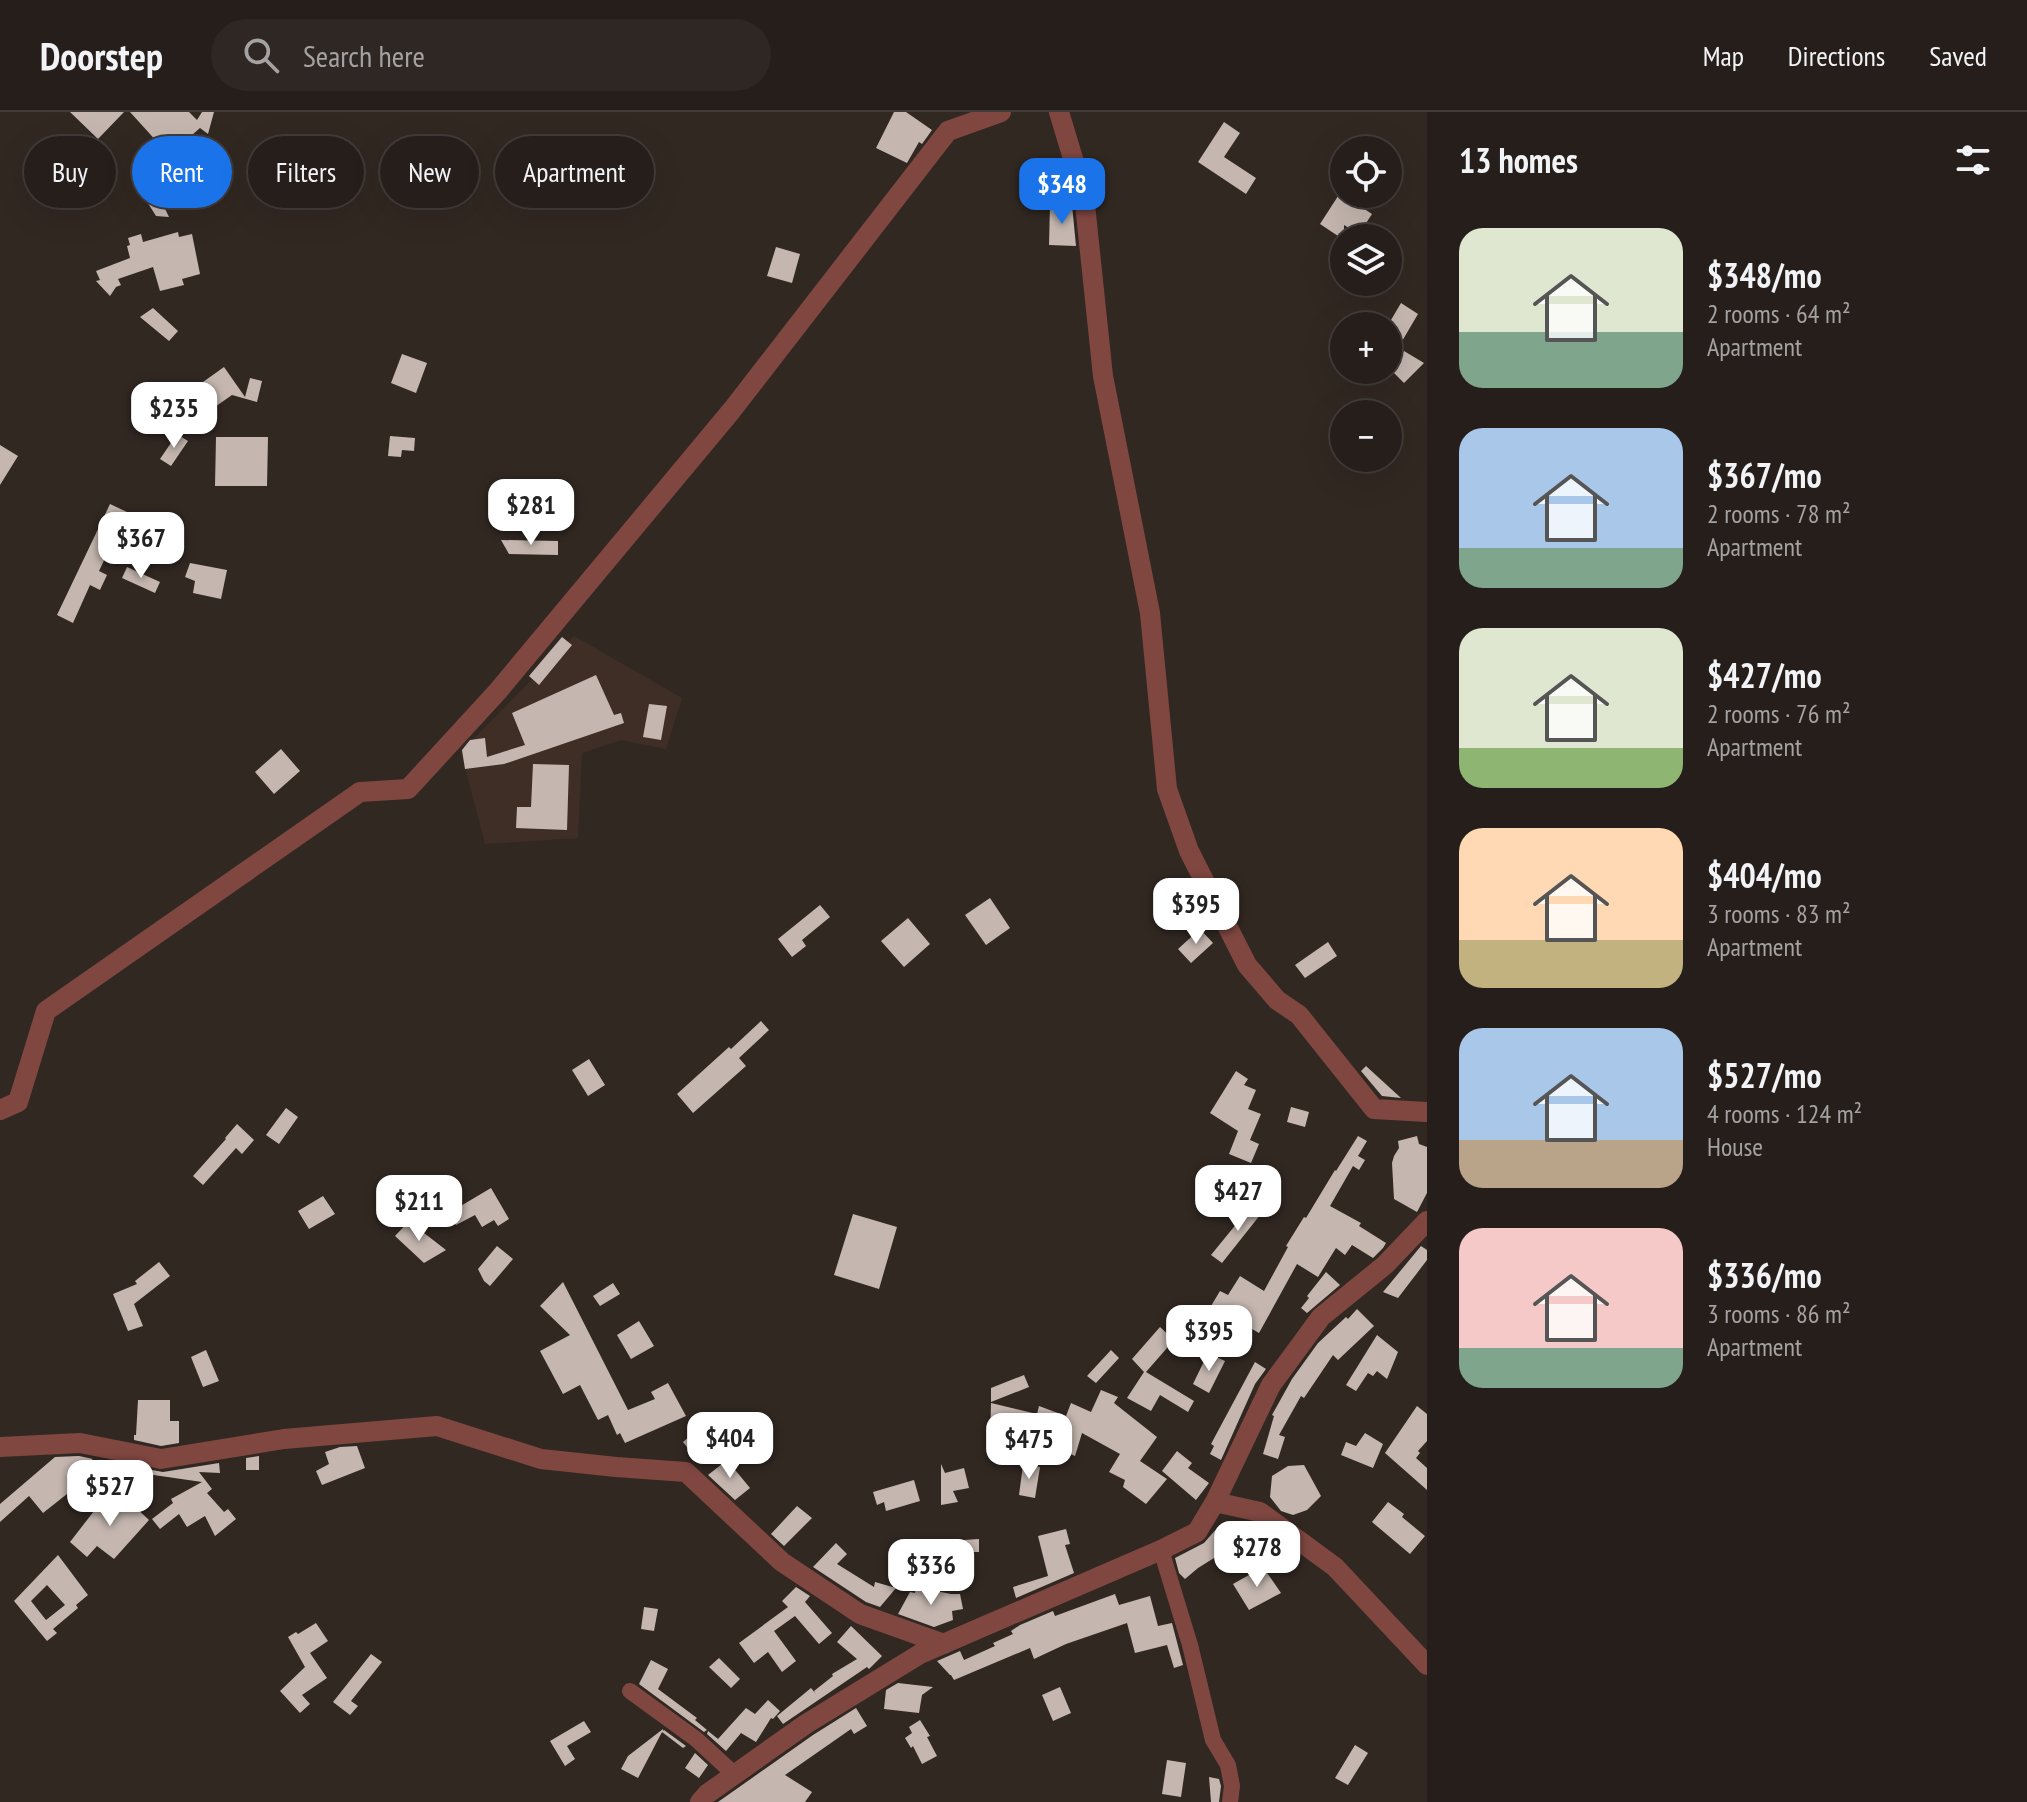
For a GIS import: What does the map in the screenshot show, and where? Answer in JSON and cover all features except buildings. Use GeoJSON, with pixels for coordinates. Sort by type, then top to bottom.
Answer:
{"type":"FeatureCollection","features":[{"type":"Feature","properties":{"kind":"street"},"geometry":{"type":"LineString","coordinates":[[0,1110],[18,1102],[46,1011],[360,792],[408,789],[498,691],[732,410],[948,131],[1001,112]]}},
{"type":"Feature","properties":{"kind":"street"},"geometry":{"type":"LineString","coordinates":[[1059,112],[1084,195],[1103,376],[1150,613],[1167,789],[1189,851],[1247,965],[1277,1000],[1299,1015],[1374,1109],[1427,1112]]}},
{"type":"Feature","properties":{"kind":"street"},"geometry":{"type":"LineString","coordinates":[[700,1802],[734,1774],[806,1724],[920,1654],[1197,1532],[1215,1502],[1271,1385],[1321,1317],[1385,1265],[1427,1221]]}},
{"type":"Feature","properties":{"kind":"street"},"geometry":{"type":"LineString","coordinates":[[0,1447],[80,1443],[161,1459],[284,1439],[437,1426],[541,1459],[686,1472],[782,1562],[860,1614],[944,1644]]}},
{"type":"Feature","properties":{"kind":"street"},"geometry":{"type":"LineString","coordinates":[[1215,1502],[1260,1512],[1335,1567],[1427,1665]]}},
{"type":"Feature","properties":{"kind":"street"},"geometry":{"type":"LineString","coordinates":[[1161,1550],[1190,1645],[1213,1740],[1228,1765],[1232,1786],[1230,1802]]}},
{"type":"Feature","properties":{"kind":"street"},"geometry":{"type":"LineString","coordinates":[[630,1691],[696,1739],[734,1774]]}},
{"type":"Feature","properties":{"kind":"shaded area"},"geometry":{"type":"Polygon","coordinates":[[[574,636],[682,698],[666,749],[621,740],[582,753],[578,838],[485,844],[461,752],[574,636]]]}}]}
